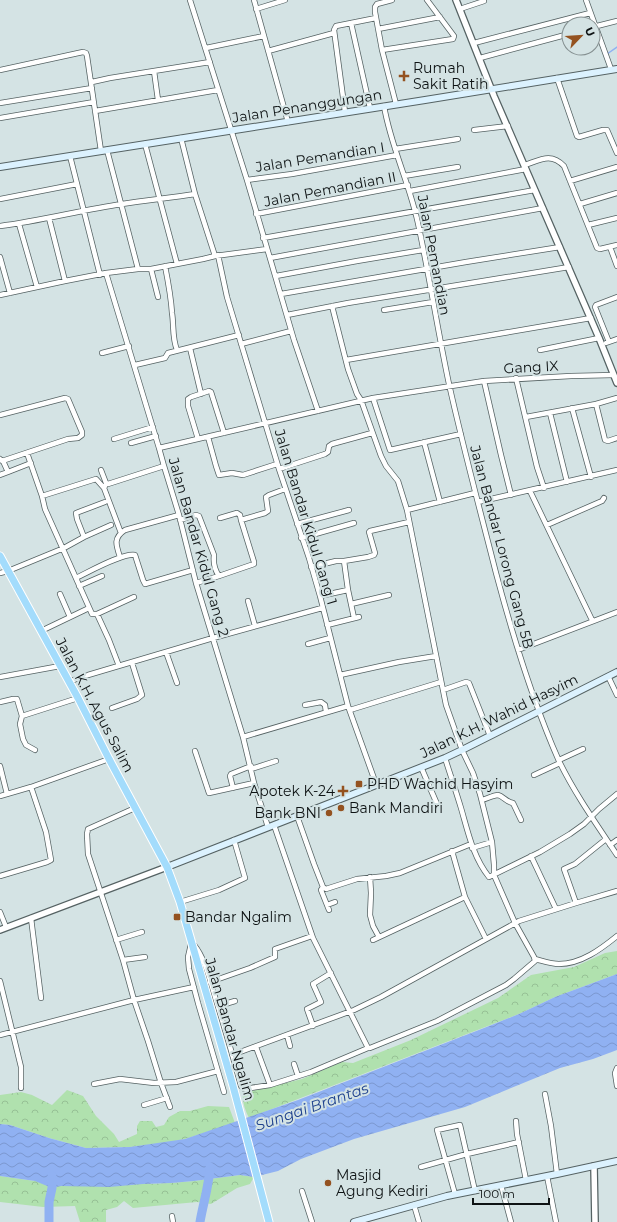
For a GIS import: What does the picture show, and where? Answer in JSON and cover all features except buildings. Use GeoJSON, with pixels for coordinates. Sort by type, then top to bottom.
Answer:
{"type":"FeatureCollection","features":[{"type":"Feature","properties":{"kind":"highway","name":"Jalan K.H. Agus Salim"},"geometry":{"type":"LineString","coordinates":[[0,556],[78,698],[108,759],[167,867]]}},
{"type":"Feature","properties":{"kind":"highway","name":"Jalan Bandar Ngalim"},"geometry":{"type":"LineString","coordinates":[[167,867],[180,902],[192,942],[233,1086],[269,1222]]}},
{"type":"Feature","properties":{"kind":"main road","name":"Jalan Penanggungan"},"geometry":{"type":"LineString","coordinates":[[0,167],[614,69]]}},
{"type":"Feature","properties":{"kind":"main road","name":"Jalan K.H. Wahid Hasyim"},"geometry":{"type":"LineString","coordinates":[[167,867],[445,758],[617,672]]}},
{"type":"Feature","properties":{"kind":"main road"},"geometry":{"type":"LineString","coordinates":[[354,1222],[455,1194],[617,1161]]}},
{"type":"Feature","properties":{"kind":"street"},"geometry":{"type":"LineString","coordinates":[[190,0],[206,48],[230,131],[247,180],[291,331],[318,411]]}},
{"type":"Feature","properties":{"kind":"street"},"geometry":{"type":"LineString","coordinates":[[254,0],[288,122]]}},
{"type":"Feature","properties":{"kind":"street"},"geometry":{"type":"LineString","coordinates":[[256,9],[285,0]]}},
{"type":"Feature","properties":{"kind":"street"},"geometry":{"type":"LineString","coordinates":[[392,0],[376,5],[375,12],[382,50],[396,104]]}},
{"type":"Feature","properties":{"kind":"street"},"geometry":{"type":"LineString","coordinates":[[382,50],[453,40],[454,36],[427,0]]}},
{"type":"Feature","properties":{"kind":"street"},"geometry":{"type":"LineString","coordinates":[[456,0],[525,167],[600,338],[617,383]]}},
{"type":"Feature","properties":{"kind":"street"},"geometry":{"type":"LineString","coordinates":[[586,0],[591,16]]}},
{"type":"Feature","properties":{"kind":"street"},"geometry":{"type":"LineString","coordinates":[[460,9],[484,1]]}},
{"type":"Feature","properties":{"kind":"street"},"geometry":{"type":"LineString","coordinates":[[474,43],[590,13]]}},
{"type":"Feature","properties":{"kind":"street"},"geometry":{"type":"LineString","coordinates":[[378,29],[440,17]]}},
{"type":"Feature","properties":{"kind":"street"},"geometry":{"type":"LineString","coordinates":[[345,112],[334,27],[376,18]]}},
{"type":"Feature","properties":{"kind":"street"},"geometry":{"type":"LineString","coordinates":[[601,25],[617,21]]}},
{"type":"Feature","properties":{"kind":"street"},"geometry":{"type":"LineString","coordinates":[[351,23],[370,108]]}},
{"type":"Feature","properties":{"kind":"street"},"geometry":{"type":"LineString","coordinates":[[268,51],[334,33]]}},
{"type":"Feature","properties":{"kind":"street"},"geometry":{"type":"LineString","coordinates":[[206,48],[264,36]]}},
{"type":"Feature","properties":{"kind":"street"},"geometry":{"type":"LineString","coordinates":[[480,58],[561,36]]}},
{"type":"Feature","properties":{"kind":"street"},"geometry":{"type":"LineString","coordinates":[[601,42],[614,69]]}},
{"type":"Feature","properties":{"kind":"street"},"geometry":{"type":"LineString","coordinates":[[0,70],[85,52],[88,56],[95,111],[104,150],[122,204],[138,269]]}},
{"type":"Feature","properties":{"kind":"street"},"geometry":{"type":"LineString","coordinates":[[92,82],[210,62]]}},
{"type":"Feature","properties":{"kind":"street"},"geometry":{"type":"LineString","coordinates":[[154,71],[158,100]]}},
{"type":"Feature","properties":{"kind":"street"},"geometry":{"type":"LineString","coordinates":[[557,78],[577,136],[579,137],[606,130],[617,153]]}},
{"type":"Feature","properties":{"kind":"street"},"geometry":{"type":"LineString","coordinates":[[0,103],[92,88]]}},
{"type":"Feature","properties":{"kind":"street"},"geometry":{"type":"LineString","coordinates":[[95,111],[218,90]]}},
{"type":"Feature","properties":{"kind":"street"},"geometry":{"type":"LineString","coordinates":[[0,118],[94,102]]}},
{"type":"Feature","properties":{"kind":"street","name":"Jalan Pemandian"},"geometry":{"type":"LineString","coordinates":[[384,106],[395,149],[416,211],[450,386]]}},
{"type":"Feature","properties":{"kind":"street"},"geometry":{"type":"LineString","coordinates":[[474,130],[508,126]]}},
{"type":"Feature","properties":{"kind":"street","name":"Jalan Bandar Kidul Gang 1"},"geometry":{"type":"LineString","coordinates":[[181,138],[195,194],[216,256],[285,489],[320,596],[349,708],[376,784]]}},
{"type":"Feature","properties":{"kind":"street"},"geometry":{"type":"LineString","coordinates":[[395,149],[458,138]]}},
{"type":"Feature","properties":{"kind":"street"},"geometry":{"type":"LineString","coordinates":[[145,144],[177,264]]}},
{"type":"Feature","properties":{"kind":"street","name":"Jalan Pemandian I"},"geometry":{"type":"LineString","coordinates":[[247,180],[397,155]]}},
{"type":"Feature","properties":{"kind":"street"},"geometry":{"type":"LineString","coordinates":[[70,156],[100,275]]}},
{"type":"Feature","properties":{"kind":"street"},"geometry":{"type":"LineString","coordinates":[[410,191],[525,167],[544,158],[556,158],[564,166],[598,248],[600,249],[617,245]]}},
{"type":"Feature","properties":{"kind":"street"},"geometry":{"type":"LineString","coordinates":[[404,176],[458,167]]}},
{"type":"Feature","properties":{"kind":"street"},"geometry":{"type":"LineString","coordinates":[[570,181],[617,167]]}},
{"type":"Feature","properties":{"kind":"street"},"geometry":{"type":"LineString","coordinates":[[0,198],[77,184]]}},
{"type":"Feature","properties":{"kind":"street","name":"Jalan Pemandian II"},"geometry":{"type":"LineString","coordinates":[[256,214],[408,185]]}},
{"type":"Feature","properties":{"kind":"street"},"geometry":{"type":"LineString","coordinates":[[264,238],[536,190]]}},
{"type":"Feature","properties":{"kind":"street"},"geometry":{"type":"LineString","coordinates":[[580,204],[617,193]]}},
{"type":"Feature","properties":{"kind":"street"},"geometry":{"type":"LineString","coordinates":[[0,226],[19,224],[122,204],[195,194]]}},
{"type":"Feature","properties":{"kind":"street"},"geometry":{"type":"LineString","coordinates":[[270,258],[543,208]]}},
{"type":"Feature","properties":{"kind":"street"},"geometry":{"type":"LineString","coordinates":[[48,218],[65,281]]}},
{"type":"Feature","properties":{"kind":"street"},"geometry":{"type":"LineString","coordinates":[[588,225],[617,218]]}},
{"type":"Feature","properties":{"kind":"street"},"geometry":{"type":"LineString","coordinates":[[19,224],[37,287]]}},
{"type":"Feature","properties":{"kind":"street"},"geometry":{"type":"LineString","coordinates":[[281,294],[560,247]]}},
{"type":"Feature","properties":{"kind":"street"},"geometry":{"type":"LineString","coordinates":[[610,247],[617,266]]}},
{"type":"Feature","properties":{"kind":"street"},"geometry":{"type":"LineString","coordinates":[[0,295],[106,273],[151,269],[216,256],[267,249]]}},
{"type":"Feature","properties":{"kind":"street"},"geometry":{"type":"LineString","coordinates":[[276,276],[357,260],[423,250]]}},
{"type":"Feature","properties":{"kind":"street"},"geometry":{"type":"LineString","coordinates":[[0,257],[10,293]]}},
{"type":"Feature","properties":{"kind":"street"},"geometry":{"type":"LineString","coordinates":[[165,266],[172,313],[173,338],[177,350]]}},
{"type":"Feature","properties":{"kind":"street"},"geometry":{"type":"LineString","coordinates":[[287,315],[431,289],[568,267]]}},
{"type":"Feature","properties":{"kind":"street"},"geometry":{"type":"LineString","coordinates":[[151,269],[158,297]]}},
{"type":"Feature","properties":{"kind":"street","name":"Jalan Bandar Kidul Gang 2"},"geometry":{"type":"LineString","coordinates":[[106,273],[156,436],[196,583],[243,738],[254,783],[312,936],[368,1048]]}},
{"type":"Feature","properties":{"kind":"street"},"geometry":{"type":"LineString","coordinates":[[608,342],[595,307],[596,305],[617,297]]}},
{"type":"Feature","properties":{"kind":"street"},"geometry":{"type":"LineString","coordinates":[[384,310],[433,302]]}},
{"type":"Feature","properties":{"kind":"street"},"geometry":{"type":"LineString","coordinates":[[332,306],[346,360],[357,394],[361,400],[384,462],[398,481],[407,510],[441,682],[450,718],[462,750],[473,773],[482,800],[492,842],[494,875],[515,923],[535,959],[558,965],[575,962],[602,948],[617,936]]}},
{"type":"Feature","properties":{"kind":"street"},"geometry":{"type":"LineString","coordinates":[[346,360],[591,318]]}},
{"type":"Feature","properties":{"kind":"street"},"geometry":{"type":"LineString","coordinates":[[241,344],[291,331]]}},
{"type":"Feature","properties":{"kind":"street"},"geometry":{"type":"LineString","coordinates":[[135,365],[164,358],[168,353],[177,350],[239,336]]}},
{"type":"Feature","properties":{"kind":"street"},"geometry":{"type":"LineString","coordinates":[[540,350],[600,338]]}},
{"type":"Feature","properties":{"kind":"street"},"geometry":{"type":"LineString","coordinates":[[602,345],[617,339]]}},
{"type":"Feature","properties":{"kind":"street"},"geometry":{"type":"LineString","coordinates":[[102,353],[129,346]]}},
{"type":"Feature","properties":{"kind":"street"},"geometry":{"type":"LineString","coordinates":[[190,348],[201,394]]}},
{"type":"Feature","properties":{"kind":"street","name":"Gang IX"},"geometry":{"type":"LineString","coordinates":[[159,448],[372,398],[484,381],[516,378],[614,375]]}},
{"type":"Feature","properties":{"kind":"street"},"geometry":{"type":"LineString","coordinates":[[516,378],[544,488]]}},
{"type":"Feature","properties":{"kind":"street"},"geometry":{"type":"LineString","coordinates":[[484,381],[511,495]]}},
{"type":"Feature","properties":{"kind":"street","name":"Jalan Bandar Lorong Gang 5B"},"geometry":{"type":"LineString","coordinates":[[450,386],[475,493],[502,597],[538,712],[560,761],[591,818],[617,856]]}},
{"type":"Feature","properties":{"kind":"street"},"geometry":{"type":"LineString","coordinates":[[198,439],[188,406],[188,400],[191,397],[209,391],[211,392],[224,433]]}},
{"type":"Feature","properties":{"kind":"street"},"geometry":{"type":"LineString","coordinates":[[0,415],[65,398],[68,399],[82,432],[82,435],[78,438],[68,439],[1,460],[8,472]]}},
{"type":"Feature","properties":{"kind":"street"},"geometry":{"type":"LineString","coordinates":[[372,398],[390,450],[461,434]]}},
{"type":"Feature","properties":{"kind":"street"},"geometry":{"type":"LineString","coordinates":[[526,417],[596,404],[617,398]]}},
{"type":"Feature","properties":{"kind":"street"},"geometry":{"type":"LineString","coordinates":[[596,404],[605,440],[608,441],[617,438]]}},
{"type":"Feature","properties":{"kind":"street"},"geometry":{"type":"LineString","coordinates":[[572,408],[591,477]]}},
{"type":"Feature","properties":{"kind":"street"},"geometry":{"type":"LineString","coordinates":[[550,413],[566,482]]}},
{"type":"Feature","properties":{"kind":"street"},"geometry":{"type":"LineString","coordinates":[[114,439],[153,428]]}},
{"type":"Feature","properties":{"kind":"street"},"geometry":{"type":"LineString","coordinates":[[208,436],[219,475],[232,473],[243,475],[325,454],[328,452],[329,446],[332,444],[372,433]]}},
{"type":"Feature","properties":{"kind":"street"},"geometry":{"type":"LineString","coordinates":[[131,443],[156,436]]}},
{"type":"Feature","properties":{"kind":"street"},"geometry":{"type":"LineString","coordinates":[[424,442],[440,502]]}},
{"type":"Feature","properties":{"kind":"street"},"geometry":{"type":"LineString","coordinates":[[27,453],[45,509],[64,548],[92,614],[97,614],[134,597]]}},
{"type":"Feature","properties":{"kind":"street"},"geometry":{"type":"LineString","coordinates":[[0,475],[30,463]]}},
{"type":"Feature","properties":{"kind":"street"},"geometry":{"type":"LineString","coordinates":[[104,488],[108,484],[164,466]]}},
{"type":"Feature","properties":{"kind":"street"},"geometry":{"type":"LineString","coordinates":[[101,470],[106,483],[108,484]]}},
{"type":"Feature","properties":{"kind":"street"},"geometry":{"type":"LineString","coordinates":[[478,502],[617,470]]}},
{"type":"Feature","properties":{"kind":"street"},"geometry":{"type":"LineString","coordinates":[[42,496],[96,478],[104,488],[121,533]]}},
{"type":"Feature","properties":{"kind":"street"},"geometry":{"type":"LineString","coordinates":[[241,520],[268,511],[266,497],[285,489]]}},
{"type":"Feature","properties":{"kind":"street"},"geometry":{"type":"LineString","coordinates":[[530,491],[592,620]]}},
{"type":"Feature","properties":{"kind":"street"},"geometry":{"type":"LineString","coordinates":[[407,510],[475,493]]}},
{"type":"Feature","properties":{"kind":"street"},"geometry":{"type":"LineString","coordinates":[[547,525],[602,501],[604,498]]}},
{"type":"Feature","properties":{"kind":"street"},"geometry":{"type":"LineString","coordinates":[[84,537],[76,513],[105,502]]}},
{"type":"Feature","properties":{"kind":"street"},"geometry":{"type":"LineString","coordinates":[[296,524],[349,510]]}},
{"type":"Feature","properties":{"kind":"street"},"geometry":{"type":"LineString","coordinates":[[196,583],[254,564],[240,515],[238,514],[220,518]]}},
{"type":"Feature","properties":{"kind":"street"},"geometry":{"type":"LineString","coordinates":[[120,557],[116,540],[118,535],[125,530],[179,517],[196,515],[199,516],[214,555],[213,562],[215,570],[219,576]]}},
{"type":"Feature","properties":{"kind":"street"},"geometry":{"type":"LineString","coordinates":[[311,567],[336,561],[368,557],[375,554],[370,531],[409,522]]}},
{"type":"Feature","properties":{"kind":"street"},"geometry":{"type":"LineString","coordinates":[[301,538],[354,523]]}},
{"type":"Feature","properties":{"kind":"street"},"geometry":{"type":"LineString","coordinates":[[0,573],[64,548],[110,525]]}},
{"type":"Feature","properties":{"kind":"street"},"geometry":{"type":"LineString","coordinates":[[76,578],[120,557],[133,554],[135,555],[143,580],[146,584],[193,570]]}},
{"type":"Feature","properties":{"kind":"street"},"geometry":{"type":"LineString","coordinates":[[327,625],[357,618],[351,604],[344,561]]}},
{"type":"Feature","properties":{"kind":"street"},"geometry":{"type":"LineString","coordinates":[[79,586],[102,576]]}},
{"type":"Feature","properties":{"kind":"street"},"geometry":{"type":"LineString","coordinates":[[320,596],[348,590]]}},
{"type":"Feature","properties":{"kind":"street"},"geometry":{"type":"LineString","coordinates":[[60,594],[70,617]]}},
{"type":"Feature","properties":{"kind":"street"},"geometry":{"type":"LineString","coordinates":[[351,604],[389,595]]}},
{"type":"Feature","properties":{"kind":"street"},"geometry":{"type":"LineString","coordinates":[[248,601],[255,626]]}},
{"type":"Feature","properties":{"kind":"street"},"geometry":{"type":"LineString","coordinates":[[41,631],[89,608]]}},
{"type":"Feature","properties":{"kind":"street"},"geometry":{"type":"LineString","coordinates":[[68,682],[213,638],[322,608]]}},
{"type":"Feature","properties":{"kind":"street"},"geometry":{"type":"LineString","coordinates":[[518,650],[592,620],[617,612]]}},
{"type":"Feature","properties":{"kind":"street"},"geometry":{"type":"LineString","coordinates":[[97,614],[119,666]]}},
{"type":"Feature","properties":{"kind":"street"},"geometry":{"type":"LineString","coordinates":[[308,644],[330,638]]}},
{"type":"Feature","properties":{"kind":"street"},"geometry":{"type":"LineString","coordinates":[[166,652],[177,683]]}},
{"type":"Feature","properties":{"kind":"street"},"geometry":{"type":"LineString","coordinates":[[340,675],[399,662],[436,656]]}},
{"type":"Feature","properties":{"kind":"street"},"geometry":{"type":"LineString","coordinates":[[112,708],[137,699],[142,695],[132,663]]}},
{"type":"Feature","properties":{"kind":"street"},"geometry":{"type":"LineString","coordinates":[[0,677],[60,666]]}},
{"type":"Feature","properties":{"kind":"street"},"geometry":{"type":"LineString","coordinates":[[608,676],[617,695]]}},
{"type":"Feature","properties":{"kind":"street"},"geometry":{"type":"LineString","coordinates":[[243,738],[326,712],[349,708],[441,682]]}},
{"type":"Feature","properties":{"kind":"street"},"geometry":{"type":"LineString","coordinates":[[443,690],[466,682],[469,683],[490,736]]}},
{"type":"Feature","properties":{"kind":"street"},"geometry":{"type":"LineString","coordinates":[[22,716],[78,698]]}},
{"type":"Feature","properties":{"kind":"street"},"geometry":{"type":"LineString","coordinates":[[0,702],[16,699],[22,716],[20,724],[23,739],[26,745],[35,750]]}},
{"type":"Feature","properties":{"kind":"street"},"geometry":{"type":"LineString","coordinates":[[306,705],[321,702],[324,705],[326,712]]}},
{"type":"Feature","properties":{"kind":"street"},"geometry":{"type":"LineString","coordinates":[[534,775],[583,749]]}},
{"type":"Feature","properties":{"kind":"street"},"geometry":{"type":"LineString","coordinates":[[195,751],[208,792],[211,793],[254,783]]}},
{"type":"Feature","properties":{"kind":"street"},"geometry":{"type":"LineString","coordinates":[[445,758],[472,846],[482,867],[489,877],[540,852],[570,834],[591,818],[617,794]]}},
{"type":"Feature","properties":{"kind":"street"},"geometry":{"type":"LineString","coordinates":[[0,796],[31,787],[108,759]]}},
{"type":"Feature","properties":{"kind":"street"},"geometry":{"type":"LineString","coordinates":[[233,788],[230,776],[231,774],[276,761]]}},
{"type":"Feature","properties":{"kind":"street"},"geometry":{"type":"LineString","coordinates":[[0,766],[7,794]]}},
{"type":"Feature","properties":{"kind":"street"},"geometry":{"type":"LineString","coordinates":[[421,767],[437,804]]}},
{"type":"Feature","properties":{"kind":"street"},"geometry":{"type":"LineString","coordinates":[[0,876],[51,860],[46,832],[31,787]]}},
{"type":"Feature","properties":{"kind":"street"},"geometry":{"type":"LineString","coordinates":[[482,800],[497,795],[500,796],[507,802],[513,803],[521,820]]}},
{"type":"Feature","properties":{"kind":"street"},"geometry":{"type":"LineString","coordinates":[[135,808],[88,829],[88,854],[99,892],[123,960],[134,1000],[170,1107]]}},
{"type":"Feature","properties":{"kind":"street"},"geometry":{"type":"LineString","coordinates":[[297,816],[323,887],[321,890],[328,908],[335,902]]}},
{"type":"Feature","properties":{"kind":"street"},"geometry":{"type":"LineString","coordinates":[[576,903],[564,869],[575,864],[606,839]]}},
{"type":"Feature","properties":{"kind":"street"},"geometry":{"type":"LineString","coordinates":[[180,902],[219,890],[245,878],[234,840]]}},
{"type":"Feature","properties":{"kind":"street"},"geometry":{"type":"LineString","coordinates":[[610,845],[617,840]]}},
{"type":"Feature","properties":{"kind":"street"},"geometry":{"type":"LineString","coordinates":[[323,887],[326,889],[357,879],[386,876],[400,872],[452,851],[492,842]]}},
{"type":"Feature","properties":{"kind":"street"},"geometry":{"type":"LineString","coordinates":[[452,851],[465,897],[486,940]]}},
{"type":"Feature","properties":{"kind":"street"},"geometry":{"type":"LineString","coordinates":[[532,856],[556,909]]}},
{"type":"Feature","properties":{"kind":"street"},"geometry":{"type":"LineString","coordinates":[[0,912],[3,929],[167,867]]}},
{"type":"Feature","properties":{"kind":"street"},"geometry":{"type":"LineString","coordinates":[[370,877],[370,915],[373,926],[379,937]]}},
{"type":"Feature","properties":{"kind":"street"},"geometry":{"type":"LineString","coordinates":[[232,1055],[350,1012],[381,997],[515,923],[617,891]]}},
{"type":"Feature","properties":{"kind":"street"},"geometry":{"type":"LineString","coordinates":[[373,940],[465,897]]}},
{"type":"Feature","properties":{"kind":"street"},"geometry":{"type":"LineString","coordinates":[[31,918],[41,998]]}},
{"type":"Feature","properties":{"kind":"street"},"geometry":{"type":"LineString","coordinates":[[116,940],[142,932]]}},
{"type":"Feature","properties":{"kind":"street"},"geometry":{"type":"LineString","coordinates":[[210,982],[250,968],[275,957],[275,949],[312,936]]}},
{"type":"Feature","properties":{"kind":"street"},"geometry":{"type":"LineString","coordinates":[[192,942],[198,949],[202,958],[218,1006],[241,1086],[246,1089],[270,1085],[311,1072],[437,1021],[506,985],[534,962],[535,959]]}},
{"type":"Feature","properties":{"kind":"street"},"geometry":{"type":"LineString","coordinates":[[192,942],[188,962],[224,1092]]}},
{"type":"Feature","properties":{"kind":"street"},"geometry":{"type":"LineString","coordinates":[[123,960],[145,957]]}},
{"type":"Feature","properties":{"kind":"street"},"geometry":{"type":"LineString","coordinates":[[314,1026],[307,1009],[321,1002],[314,984],[331,973]]}},
{"type":"Feature","properties":{"kind":"street"},"geometry":{"type":"LineString","coordinates":[[0,981],[21,1067],[22,1088]]}},
{"type":"Feature","properties":{"kind":"street"},"geometry":{"type":"LineString","coordinates":[[0,1035],[134,1000],[194,987]]}},
{"type":"Feature","properties":{"kind":"street"},"geometry":{"type":"LineString","coordinates":[[218,1006],[236,1001]]}},
{"type":"Feature","properties":{"kind":"street"},"geometry":{"type":"LineString","coordinates":[[287,1035],[290,1046]]}},
{"type":"Feature","properties":{"kind":"street"},"geometry":{"type":"LineString","coordinates":[[256,1046],[270,1085]]}},
{"type":"Feature","properties":{"kind":"street"},"geometry":{"type":"LineString","coordinates":[[294,1064],[298,1076]]}},
{"type":"Feature","properties":{"kind":"street"},"geometry":{"type":"LineString","coordinates":[[617,1068],[615,1073],[617,1086]]}},
{"type":"Feature","properties":{"kind":"street"},"geometry":{"type":"LineString","coordinates":[[94,1084],[120,1079],[140,1082],[176,1082],[218,1071]]}},
{"type":"Feature","properties":{"kind":"street"},"geometry":{"type":"LineString","coordinates":[[545,1094],[557,1174]]}},
{"type":"Feature","properties":{"kind":"street"},"geometry":{"type":"LineString","coordinates":[[144,1104],[167,1098]]}},
{"type":"Feature","properties":{"kind":"street"},"geometry":{"type":"LineString","coordinates":[[516,1121],[526,1180]]}},
{"type":"Feature","properties":{"kind":"street"},"geometry":{"type":"LineString","coordinates":[[455,1194],[438,1130],[460,1125],[475,1191]]}},
{"type":"Feature","properties":{"kind":"street"},"geometry":{"type":"LineString","coordinates":[[421,1167],[467,1154],[519,1142]]}},
{"type":"Feature","properties":{"kind":"street"},"geometry":{"type":"LineString","coordinates":[[594,1166],[595,1222]]}},
{"type":"Feature","properties":{"kind":"street"},"geometry":{"type":"LineString","coordinates":[[548,1176],[556,1222]]}},
{"type":"Feature","properties":{"kind":"street"},"geometry":{"type":"LineString","coordinates":[[501,1184],[511,1222]]}},
{"type":"Feature","properties":{"kind":"street"},"geometry":{"type":"LineString","coordinates":[[302,1191],[312,1222]]}},
{"type":"Feature","properties":{"kind":"street"},"geometry":{"type":"LineString","coordinates":[[414,1205],[419,1222]]}},
{"type":"Feature","properties":{"kind":"street"},"geometry":{"type":"LineString","coordinates":[[172,1216],[173,1222]]}},
{"type":"Feature","properties":{"kind":"green space"},"geometry":{"type":"Polygon","coordinates":[[[617,951],[617,974],[555,997],[519,1014],[249,1118],[245,1109],[243,1103],[243,1093],[302,1079],[342,1062],[353,1063],[411,1040],[498,998],[531,975],[574,967],[605,953],[617,951]]]}},
{"type":"Feature","properties":{"kind":"green space"},"geometry":{"type":"Polygon","coordinates":[[[67,1090],[83,1096],[96,1116],[114,1134],[119,1142],[137,1134],[137,1126],[140,1121],[152,1121],[156,1127],[164,1125],[169,1117],[180,1111],[190,1111],[208,1106],[229,1107],[235,1123],[185,1139],[166,1143],[130,1147],[86,1148],[10,1125],[0,1124],[0,1095],[21,1092],[32,1095],[52,1105],[67,1090]]]}},
{"type":"Feature","properties":{"kind":"green space"},"geometry":{"type":"Polygon","coordinates":[[[240,1175],[254,1177],[250,1184],[237,1188],[211,1204],[197,1202],[133,1208],[124,1201],[117,1207],[106,1210],[106,1222],[80,1222],[75,1206],[43,1207],[0,1202],[0,1176],[35,1181],[143,1184],[194,1181],[240,1175]]]}},
{"type":"Feature","properties":{"kind":"water","name":"Sungai Brantas"},"geometry":{"type":"Polygon","coordinates":[[[617,974],[617,1050],[593,1059],[560,1068],[465,1107],[354,1139],[301,1159],[278,1171],[254,1177],[240,1175],[194,1181],[109,1187],[61,1186],[52,1188],[35,1181],[0,1176],[0,1124],[10,1125],[86,1148],[130,1147],[185,1139],[298,1100],[519,1014],[555,997],[617,974]]]}},
{"type":"Feature","properties":{"kind":"waterway"},"geometry":{"type":"LineString","coordinates":[[607,54],[617,47]]}},
{"type":"Feature","properties":{"kind":"waterway"},"geometry":{"type":"LineString","coordinates":[[200,1222],[210,1167]]}},
{"type":"Feature","properties":{"kind":"waterway"},"geometry":{"type":"LineString","coordinates":[[49,1222],[49,1202],[52,1188],[52,1176]]}},
{"type":"Feature","properties":{"kind":"place","name":"Rumah Sakit Ratih"},"geometry":{"type":"Point","coordinates":[404,76]}},
{"type":"Feature","properties":{"kind":"place","name":"PHD Wachid Hasyim"},"geometry":{"type":"Point","coordinates":[359,784]}},
{"type":"Feature","properties":{"kind":"place","name":"Apotek K-24"},"geometry":{"type":"Point","coordinates":[343,791]}},
{"type":"Feature","properties":{"kind":"place","name":"Bank Mandiri"},"geometry":{"type":"Point","coordinates":[341,808]}},
{"type":"Feature","properties":{"kind":"place","name":"Bank BNI"},"geometry":{"type":"Point","coordinates":[329,813]}},
{"type":"Feature","properties":{"kind":"place","name":"Bandar Ngalim"},"geometry":{"type":"Point","coordinates":[177,917]}},
{"type":"Feature","properties":{"kind":"place","name":"Masjid Agung Kediri"},"geometry":{"type":"Point","coordinates":[328,1183]}}]}
